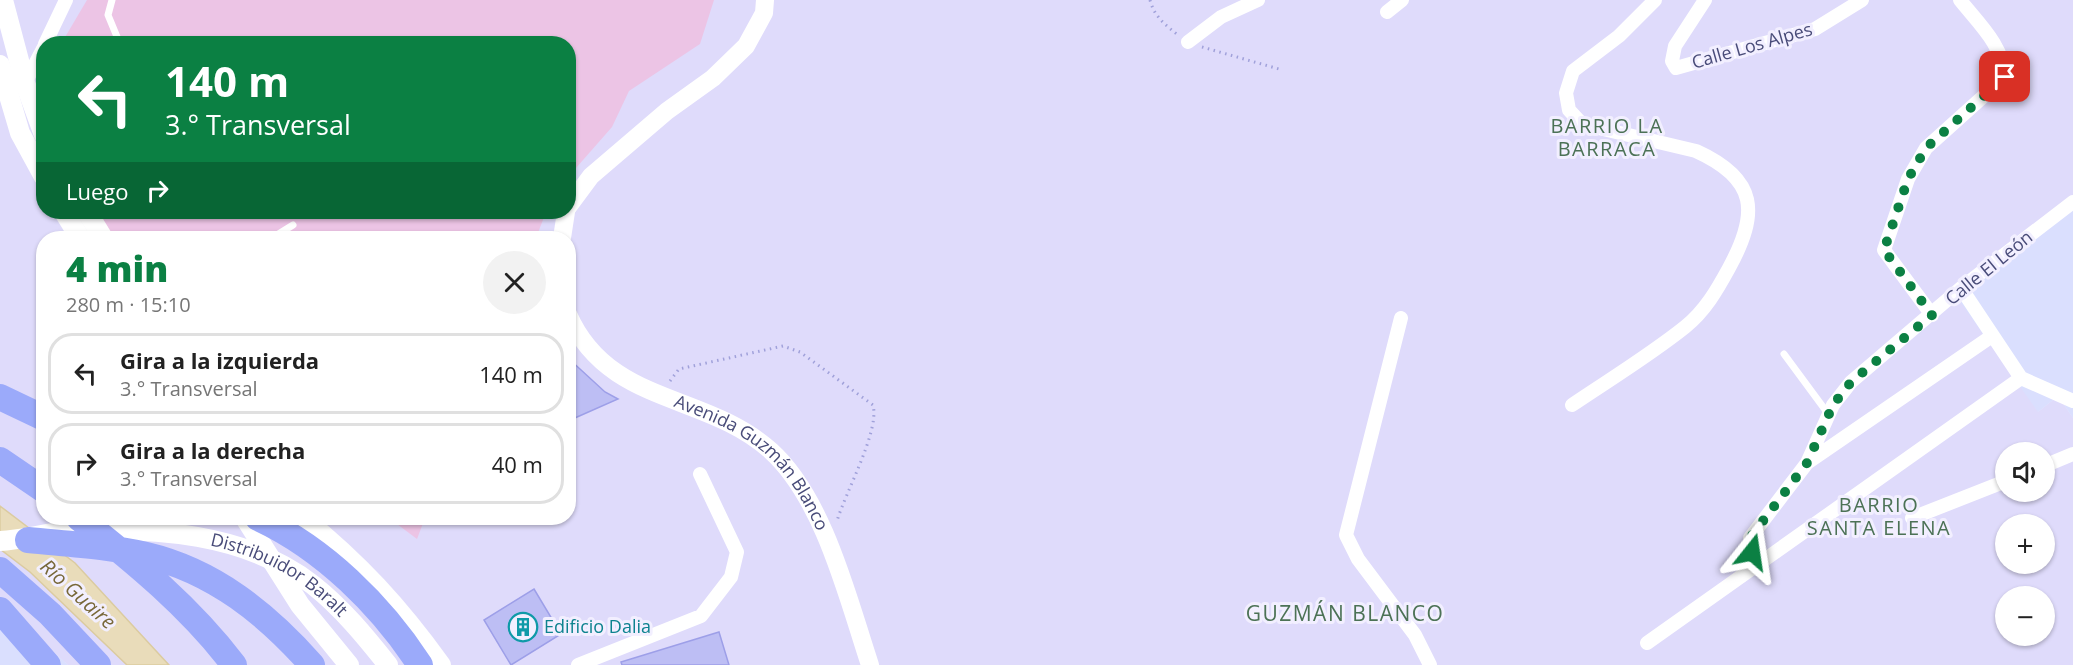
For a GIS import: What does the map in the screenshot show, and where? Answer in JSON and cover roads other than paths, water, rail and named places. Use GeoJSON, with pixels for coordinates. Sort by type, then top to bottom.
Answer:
{"type":"FeatureCollection","features":[{"type":"Feature","properties":{"kind":"highway"},"geometry":{"type":"LineString","coordinates":[[0,397],[36,414]]}},
{"type":"Feature","properties":{"kind":"highway"},"geometry":{"type":"LineString","coordinates":[[0,460],[36,485]]}},
{"type":"Feature","properties":{"kind":"highway"},"geometry":{"type":"LineString","coordinates":[[88,525],[133,560],[176,602],[234,665]]}},
{"type":"Feature","properties":{"kind":"highway"},"geometry":{"type":"LineString","coordinates":[[270,525],[311,549],[380,611],[423,654]]}},
{"type":"Feature","properties":{"kind":"highway"},"geometry":{"type":"LineString","coordinates":[[28,540],[106,548],[165,561],[201,575],[255,608],[277,627],[312,665]]}},
{"type":"Feature","properties":{"kind":"highway"},"geometry":{"type":"LineString","coordinates":[[0,570],[50,614],[98,665]]}},
{"type":"Feature","properties":{"kind":"highway"},"geometry":{"type":"LineString","coordinates":[[0,610],[48,665]]}},
{"type":"Feature","properties":{"kind":"main road"},"geometry":{"type":"LineString","coordinates":[[2,3],[36,113]]}},
{"type":"Feature","properties":{"kind":"main road"},"geometry":{"type":"LineString","coordinates":[[0,66],[4,99],[36,162]]}},
{"type":"Feature","properties":{"kind":"main road"},"geometry":{"type":"LineString","coordinates":[[250,525],[300,605],[349,665]]}},
{"type":"Feature","properties":{"kind":"main road"},"geometry":{"type":"LineString","coordinates":[[312,525],[348,553],[402,612],[423,654]]}},
{"type":"Feature","properties":{"kind":"main road","name":"Distribuidor Baralt"},"geometry":{"type":"LineString","coordinates":[[0,541],[28,540],[70,531],[138,530],[180,534],[252,551],[282,565],[312,584],[361,630],[388,665]]}},
{"type":"Feature","properties":{"kind":"main road"},"geometry":{"type":"LineString","coordinates":[[355,665],[356,637],[366,625],[380,620],[395,621],[423,654],[441,665]]}},
{"type":"Feature","properties":{"kind":"street"},"geometry":{"type":"LineString","coordinates":[[48,36],[66,0]]}},
{"type":"Feature","properties":{"kind":"street"},"geometry":{"type":"LineString","coordinates":[[576,196],[591,176],[667,111],[712,78],[746,46],[765,12],[765,0]]}},
{"type":"Feature","properties":{"kind":"street"},"geometry":{"type":"LineString","coordinates":[[1188,42],[1221,17],[1258,0]]}},
{"type":"Feature","properties":{"kind":"street"},"geometry":{"type":"LineString","coordinates":[[1387,12],[1402,0]]}},
{"type":"Feature","properties":{"kind":"street"},"geometry":{"type":"LineString","coordinates":[[1572,405],[1686,327],[1703,310],[1745,239],[1751,214],[1745,193],[1738,181],[1730,171],[1713,158],[1696,151],[1582,124],[1569,110],[1566,93],[1573,71],[1619,36],[1655,0]]}},
{"type":"Feature","properties":{"kind":"street","name":"Calle Los Alpes"},"geometry":{"type":"LineString","coordinates":[[1705,0],[1675,46],[1672,61],[1677,68],[1815,29],[1862,0]]}},
{"type":"Feature","properties":{"kind":"street"},"geometry":{"type":"LineString","coordinates":[[1932,315],[1884,250],[1908,179],[1926,148],[2005,77],[2004,61],[1997,47],[1960,0]]}},
{"type":"Feature","properties":{"kind":"street"},"geometry":{"type":"LineString","coordinates":[[25,83],[36,61]]}},
{"type":"Feature","properties":{"kind":"street","name":"Calle El León"},"geometry":{"type":"LineString","coordinates":[[1755,566],[1750,538],[1807,463],[1829,415],[1851,382],[1961,288],[2073,202]]}},
{"type":"Feature","properties":{"kind":"street"},"geometry":{"type":"LineString","coordinates":[[1961,288],[2021,378],[2073,401]]}},
{"type":"Feature","properties":{"kind":"street"},"geometry":{"type":"LineString","coordinates":[[1401,318],[1346,536],[1358,559],[1415,635],[1431,665]]}},
{"type":"Feature","properties":{"kind":"street","name":"Avenida Guzmán Blanco"},"geometry":{"type":"LineString","coordinates":[[576,331],[599,358],[622,378],[660,396],[722,419],[771,451],[799,484],[830,546],[870,665]]}},
{"type":"Feature","properties":{"kind":"street"},"geometry":{"type":"LineString","coordinates":[[1807,463],[1992,336]]}},
{"type":"Feature","properties":{"kind":"street"},"geometry":{"type":"LineString","coordinates":[[1647,643],[2021,378]]}},
{"type":"Feature","properties":{"kind":"street"},"geometry":{"type":"LineString","coordinates":[[2055,461],[2073,454]]}},
{"type":"Feature","properties":{"kind":"street"},"geometry":{"type":"LineString","coordinates":[[578,665],[701,616],[731,577],[737,552],[700,474]]}},
{"type":"Feature","properties":{"kind":"street"},"geometry":{"type":"LineString","coordinates":[[1912,518],[1995,485]]}},
{"type":"Feature","properties":{"kind":"lane"},"geometry":{"type":"LineString","coordinates":[[112,0],[108,15],[117,36]]}},
{"type":"Feature","properties":{"kind":"lane"},"geometry":{"type":"LineString","coordinates":[[283,231],[293,225]]}},
{"type":"Feature","properties":{"kind":"lane"},"geometry":{"type":"LineString","coordinates":[[1784,354],[1829,415]]}},
{"type":"Feature","properties":{"kind":"water","name":"Río Guaire"},"geometry":{"type":"Polygon","coordinates":[[[0,506],[75,563],[169,665],[127,665],[30,572],[0,549],[0,506]]]}},
{"type":"Feature","properties":{"kind":"place","name":"Edificio Dalia"},"geometry":{"type":"Point","coordinates":[523,627]}},
{"type":"Feature","properties":{"kind":"district","name":"BARRIO LA BARRACA"},"geometry":{"type":"Point","coordinates":[1607,138]}},
{"type":"Feature","properties":{"kind":"district","name":"BARRIO SANTA ELENA"},"geometry":{"type":"Point","coordinates":[1879,516]}},
{"type":"Feature","properties":{"kind":"district","name":"GUZMÁN BLANCO"},"geometry":{"type":"Point","coordinates":[1345,614]}}]}
